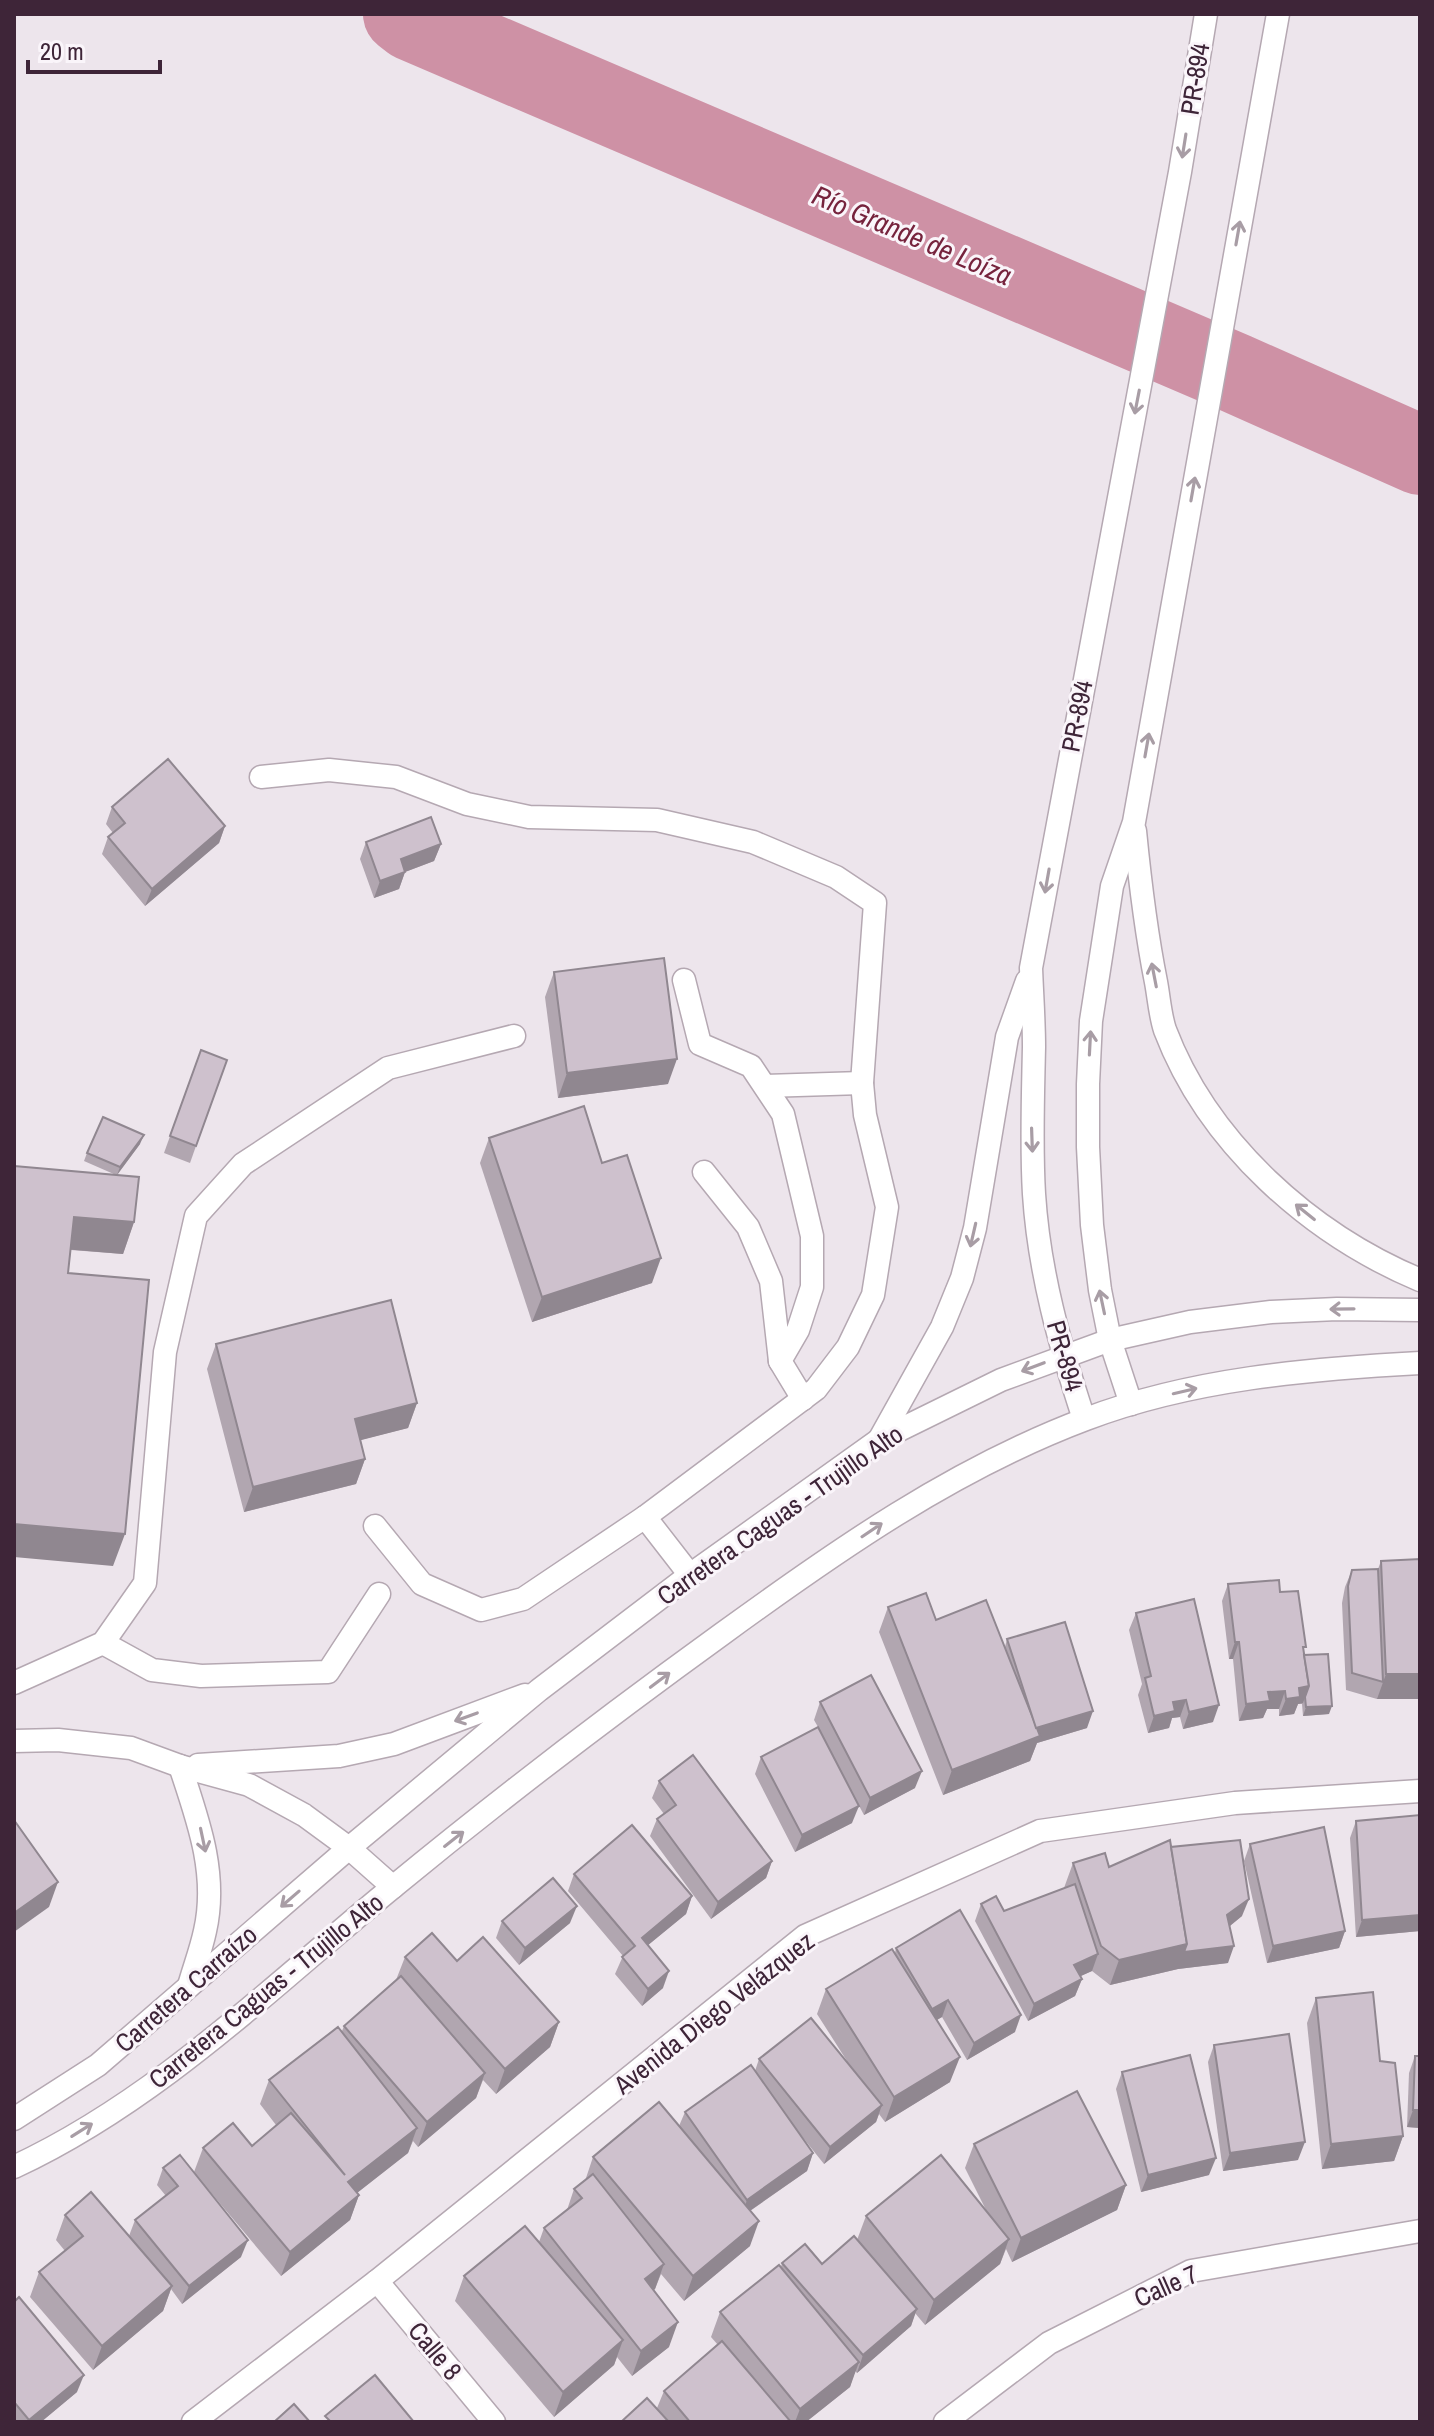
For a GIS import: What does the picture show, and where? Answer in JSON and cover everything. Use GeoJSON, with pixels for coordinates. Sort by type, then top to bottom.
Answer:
{"type":"FeatureCollection","features":[{"type":"Feature","properties":{"kind":"street","name":"PR-894"},"geometry":{"type":"LineString","coordinates":[[1084,1419],[1063,1355],[1040,1252],[1034,1195],[1031,968],[1177,187],[1206,14]]}},
{"type":"Feature","properties":{"kind":"street","name":"PR-894"},"geometry":{"type":"LineString","coordinates":[[1131,1404],[1110,1340],[1092,1225],[1088,1147],[1090,1037],[1112,886],[1134,822],[1278,14]]}},
{"type":"Feature","properties":{"kind":"street"},"geometry":{"type":"LineString","coordinates":[[261,777],[329,770],[396,777],[467,804],[529,817],[657,820],[753,842],[836,877],[875,903],[862,1083],[865,1115],[887,1207],[873,1295],[848,1347],[816,1389],[645,1517],[523,1599],[481,1610],[422,1584],[375,1526]]}},
{"type":"Feature","properties":{"kind":"street"},"geometry":{"type":"LineString","coordinates":[[1134,822],[1145,931],[1164,1028],[1190,1084],[1225,1133],[1263,1175],[1307,1215],[1369,1255],[1420,1280]]}},
{"type":"Feature","properties":{"kind":"street"},"geometry":{"type":"LineString","coordinates":[[879,1440],[942,1327],[962,1278],[975,1228],[1007,1037],[1031,968]]}},
{"type":"Feature","properties":{"kind":"street"},"geometry":{"type":"LineString","coordinates":[[684,980],[700,1044],[751,1066],[783,1114],[812,1236],[812,1287],[798,1330],[780,1361]]}},
{"type":"Feature","properties":{"kind":"street"},"geometry":{"type":"LineString","coordinates":[[14,1683],[103,1643],[145,1583],[165,1352],[196,1216],[243,1164],[388,1068],[514,1036]]}},
{"type":"Feature","properties":{"kind":"street"},"geometry":{"type":"LineString","coordinates":[[765,1086],[862,1083]]}},
{"type":"Feature","properties":{"kind":"street"},"geometry":{"type":"LineString","coordinates":[[704,1172],[748,1227],[771,1281],[780,1361],[803,1399]]}},
{"type":"Feature","properties":{"kind":"street","name":"Carretera Caguas - Trujillo Alto"},"geometry":{"type":"LineString","coordinates":[[349,1848],[539,1690],[690,1575],[879,1440],[1001,1380],[1110,1340],[1190,1322],[1271,1312],[1420,1310]]}},
{"type":"Feature","properties":{"kind":"street","name":"Carretera Caguas - Trujillo Alto"},"geometry":{"type":"LineString","coordinates":[[14,2167],[46,2152],[139,2094],[243,2016],[393,1887],[584,1737],[795,1581],[917,1500],[1028,1443],[1084,1419],[1131,1404],[1197,1388],[1282,1374],[1420,1363]]}},
{"type":"Feature","properties":{"kind":"street"},"geometry":{"type":"LineString","coordinates":[[645,1517],[690,1575]]}},
{"type":"Feature","properties":{"kind":"street"},"geometry":{"type":"LineString","coordinates":[[103,1643],[152,1670],[201,1676],[328,1672],[379,1594]]}},
{"type":"Feature","properties":{"kind":"street"},"geometry":{"type":"LineString","coordinates":[[189,1986],[206,1929],[210,1883],[204,1836],[180,1766],[339,1756],[394,1744],[539,1690]]}},
{"type":"Feature","properties":{"kind":"street","name":"Carretera Caguas - Trujillo Alto"},"geometry":{"type":"LineString","coordinates":[[14,1741],[58,1740],[131,1748],[180,1766],[249,1785],[304,1815],[349,1848],[393,1887]]}},
{"type":"Feature","properties":{"kind":"street","name":"Avenida Diego Velázquez"},"geometry":{"type":"LineString","coordinates":[[193,2422],[377,2281],[805,1936],[1040,1831],[1235,1803],[1420,1791]]}},
{"type":"Feature","properties":{"kind":"street","name":"Carretera Carraízo"},"geometry":{"type":"LineString","coordinates":[[14,2119],[98,2065],[349,1848]]}},
{"type":"Feature","properties":{"kind":"street","name":"Calle 7"},"geometry":{"type":"LineString","coordinates":[[945,2422],[1049,2343],[1191,2271],[1420,2231]]}},
{"type":"Feature","properties":{"kind":"street","name":"Calle 8"},"geometry":{"type":"LineString","coordinates":[[377,2281],[494,2422]]}},
{"type":"Feature","properties":{"kind":"building"},"geometry":{"type":"Polygon","coordinates":[[[168,759],[225,826],[152,889],[108,837],[125,823],[112,807],[168,759]]]}},
{"type":"Feature","properties":{"kind":"building"},"geometry":{"type":"Polygon","coordinates":[[[431,817],[441,844],[401,859],[405,872],[380,881],[366,842],[431,817]]]}},
{"type":"Feature","properties":{"kind":"building"},"geometry":{"type":"Polygon","coordinates":[[[664,958],[677,1059],[567,1073],[554,972],[664,958]]]}},
{"type":"Feature","properties":{"kind":"building"},"geometry":{"type":"Polygon","coordinates":[[[201,1050],[227,1060],[196,1146],[170,1136],[201,1050]]]}},
{"type":"Feature","properties":{"kind":"building"},"geometry":{"type":"Polygon","coordinates":[[[584,1106],[602,1163],[627,1155],[661,1258],[542,1297],[489,1138],[584,1106]]]}},
{"type":"Feature","properties":{"kind":"building"},"geometry":{"type":"Polygon","coordinates":[[[103,1117],[144,1135],[120,1167],[87,1153],[103,1117]]]}},
{"type":"Feature","properties":{"kind":"building"},"geometry":{"type":"Polygon","coordinates":[[[14,1166],[139,1177],[134,1222],[74,1217],[68,1273],[149,1280],[125,1534],[14,1524],[14,1166]]]}},
{"type":"Feature","properties":{"kind":"building"},"geometry":{"type":"Polygon","coordinates":[[[391,1300],[417,1403],[355,1419],[365,1459],[253,1487],[216,1344],[391,1300]]]}},
{"type":"Feature","properties":{"kind":"building"},"geometry":{"type":"Polygon","coordinates":[[[1420,1559],[1420,1674],[1386,1674],[1381,1561],[1420,1559]]]}},
{"type":"Feature","properties":{"kind":"building"},"geometry":{"type":"Polygon","coordinates":[[[1378,1569],[1383,1682],[1352,1673],[1348,1586],[1352,1570],[1378,1569]]]}},
{"type":"Feature","properties":{"kind":"building"},"geometry":{"type":"Polygon","coordinates":[[[1279,1580],[1280,1592],[1298,1591],[1309,1686],[1299,1688],[1300,1697],[1286,1699],[1285,1691],[1268,1692],[1270,1701],[1246,1704],[1228,1584],[1279,1580]]]}},
{"type":"Feature","properties":{"kind":"building"},"geometry":{"type":"Polygon","coordinates":[[[926,1593],[936,1620],[986,1600],[1040,1736],[952,1770],[888,1607],[926,1593]]]}},
{"type":"Feature","properties":{"kind":"building"},"geometry":{"type":"Polygon","coordinates":[[[1194,1599],[1219,1705],[1189,1712],[1186,1700],[1173,1702],[1175,1711],[1154,1716],[1145,1678],[1151,1676],[1136,1613],[1194,1599]]]}},
{"type":"Feature","properties":{"kind":"building"},"geometry":{"type":"Polygon","coordinates":[[[1065,1622],[1093,1711],[1036,1728],[1007,1639],[1065,1622]]]}},
{"type":"Feature","properties":{"kind":"building"},"geometry":{"type":"Polygon","coordinates":[[[1328,1654],[1332,1706],[1306,1707],[1305,1697],[1309,1686],[1304,1655],[1328,1654]]]}},
{"type":"Feature","properties":{"kind":"building"},"geometry":{"type":"Polygon","coordinates":[[[871,1675],[922,1771],[870,1798],[820,1702],[871,1675]]]}},
{"type":"Feature","properties":{"kind":"building"},"geometry":{"type":"Polygon","coordinates":[[[818,1727],[859,1806],[802,1835],[761,1757],[818,1727]]]}},
{"type":"Feature","properties":{"kind":"building"},"geometry":{"type":"Polygon","coordinates":[[[693,1755],[772,1861],[718,1902],[657,1819],[676,1805],[659,1781],[693,1755]]]}},
{"type":"Feature","properties":{"kind":"building"},"geometry":{"type":"Polygon","coordinates":[[[1420,1815],[1420,1915],[1362,1920],[1356,1821],[1420,1815]]]}},
{"type":"Feature","properties":{"kind":"building"},"geometry":{"type":"Polygon","coordinates":[[[14,1820],[58,1882],[14,1913],[14,1820]]]}},
{"type":"Feature","properties":{"kind":"building"},"geometry":{"type":"Polygon","coordinates":[[[632,1825],[692,1896],[642,1938],[669,1971],[648,1989],[622,1957],[635,1946],[574,1874],[632,1825]]]}},
{"type":"Feature","properties":{"kind":"building"},"geometry":{"type":"Polygon","coordinates":[[[1324,1827],[1345,1931],[1273,1946],[1250,1844],[1324,1827]]]}},
{"type":"Feature","properties":{"kind":"building"},"geometry":{"type":"Polygon","coordinates":[[[1170,1840],[1187,1944],[1119,1960],[1101,1946],[1073,1863],[1105,1853],[1109,1867],[1170,1840]]]}},
{"type":"Feature","properties":{"kind":"building"},"geometry":{"type":"Polygon","coordinates":[[[1240,1840],[1249,1899],[1227,1915],[1234,1946],[1184,1952],[1187,1944],[1171,1847],[1240,1840]]]}},
{"type":"Feature","properties":{"kind":"building"},"geometry":{"type":"Polygon","coordinates":[[[553,1878],[577,1906],[525,1948],[502,1921],[553,1878]]]}},
{"type":"Feature","properties":{"kind":"building"},"geometry":{"type":"Polygon","coordinates":[[[1075,1884],[1098,1954],[1074,1965],[1082,1979],[1034,2004],[981,1904],[996,1896],[1004,1911],[1075,1884]]]}},
{"type":"Feature","properties":{"kind":"building"},"geometry":{"type":"Polygon","coordinates":[[[960,1910],[1021,2015],[974,2043],[948,2000],[932,2009],[896,1948],[960,1910]]]}},
{"type":"Feature","properties":{"kind":"building"},"geometry":{"type":"Polygon","coordinates":[[[432,1933],[457,1961],[483,1937],[559,2022],[505,2069],[405,1957],[432,1933]]]}},
{"type":"Feature","properties":{"kind":"building"},"geometry":{"type":"Polygon","coordinates":[[[892,1949],[960,2057],[894,2097],[826,1989],[892,1949]]]}},
{"type":"Feature","properties":{"kind":"building"},"geometry":{"type":"Polygon","coordinates":[[[401,1976],[485,2073],[427,2122],[344,2026],[401,1976]]]}},
{"type":"Feature","properties":{"kind":"building"},"geometry":{"type":"Polygon","coordinates":[[[1373,1992],[1380,2061],[1395,2063],[1403,2136],[1331,2144],[1316,1998],[1373,1992]]]}},
{"type":"Feature","properties":{"kind":"building"},"geometry":{"type":"Polygon","coordinates":[[[811,2018],[882,2105],[830,2147],[759,2059],[811,2018]]]}},
{"type":"Feature","properties":{"kind":"building"},"geometry":{"type":"Polygon","coordinates":[[[338,2027],[417,2128],[348,2182],[359,2195],[290,2252],[203,2148],[233,2123],[252,2146],[291,2113],[345,2175],[269,2080],[338,2027]]]}},
{"type":"Feature","properties":{"kind":"building"},"geometry":{"type":"Polygon","coordinates":[[[1289,2034],[1305,2142],[1230,2153],[1214,2045],[1289,2034]]]}},
{"type":"Feature","properties":{"kind":"building"},"geometry":{"type":"Polygon","coordinates":[[[1190,2055],[1216,2158],[1148,2175],[1122,2072],[1190,2055]]]}},
{"type":"Feature","properties":{"kind":"building"},"geometry":{"type":"Polygon","coordinates":[[[1415,2056],[1420,2056],[1420,2110],[1413,2110],[1415,2056]]]}},
{"type":"Feature","properties":{"kind":"building"},"geometry":{"type":"Polygon","coordinates":[[[751,2065],[813,2153],[747,2200],[685,2112],[751,2065]]]}},
{"type":"Feature","properties":{"kind":"building"},"geometry":{"type":"Polygon","coordinates":[[[1077,2091],[1126,2185],[1021,2238],[974,2144],[1077,2091]]]}},
{"type":"Feature","properties":{"kind":"building"},"geometry":{"type":"Polygon","coordinates":[[[659,2102],[759,2221],[693,2276],[593,2157],[659,2102]]]}},
{"type":"Feature","properties":{"kind":"building"},"geometry":{"type":"Polygon","coordinates":[[[180,2155],[248,2240],[189,2286],[135,2220],[178,2186],[163,2168],[180,2155]]]}},
{"type":"Feature","properties":{"kind":"building"},"geometry":{"type":"Polygon","coordinates":[[[941,2155],[1009,2239],[934,2300],[866,2216],[941,2155]]]}},
{"type":"Feature","properties":{"kind":"building"},"geometry":{"type":"Polygon","coordinates":[[[593,2174],[664,2264],[645,2279],[678,2322],[641,2351],[544,2228],[582,2198],[574,2189],[593,2174]]]}},
{"type":"Feature","properties":{"kind":"building"},"geometry":{"type":"Polygon","coordinates":[[[91,2192],[172,2286],[102,2346],[39,2272],[83,2236],[65,2215],[91,2192]]]}},
{"type":"Feature","properties":{"kind":"building"},"geometry":{"type":"Polygon","coordinates":[[[525,2226],[623,2340],[563,2392],[464,2276],[525,2226]]]}},
{"type":"Feature","properties":{"kind":"building"},"geometry":{"type":"Polygon","coordinates":[[[854,2236],[917,2309],[863,2355],[782,2263],[805,2244],[822,2264],[854,2236]]]}},
{"type":"Feature","properties":{"kind":"building"},"geometry":{"type":"Polygon","coordinates":[[[779,2265],[859,2362],[800,2409],[720,2312],[779,2265]]]}},
{"type":"Feature","properties":{"kind":"building"},"geometry":{"type":"Polygon","coordinates":[[[19,2297],[84,2375],[29,2420],[14,2402],[14,2302],[19,2297]]]}},
{"type":"Feature","properties":{"kind":"building"},"geometry":{"type":"Polygon","coordinates":[[[722,2341],[791,2422],[690,2422],[664,2391],[722,2341]]]}},
{"type":"Feature","properties":{"kind":"building"},"geometry":{"type":"Polygon","coordinates":[[[375,2375],[414,2422],[331,2422],[325,2416],[375,2375]]]}},
{"type":"Feature","properties":{"kind":"building"},"geometry":{"type":"Polygon","coordinates":[[[647,2398],[669,2422],[621,2422],[647,2398]]]}},
{"type":"Feature","properties":{"kind":"building"},"geometry":{"type":"Polygon","coordinates":[[[294,2404],[310,2422],[274,2422],[294,2404]]]}},
{"type":"Feature","properties":{"kind":"waterway","name":"Río Grande de Loíza"},"geometry":{"type":"LineString","coordinates":[[403,14],[412,21],[1420,455]]}}]}
